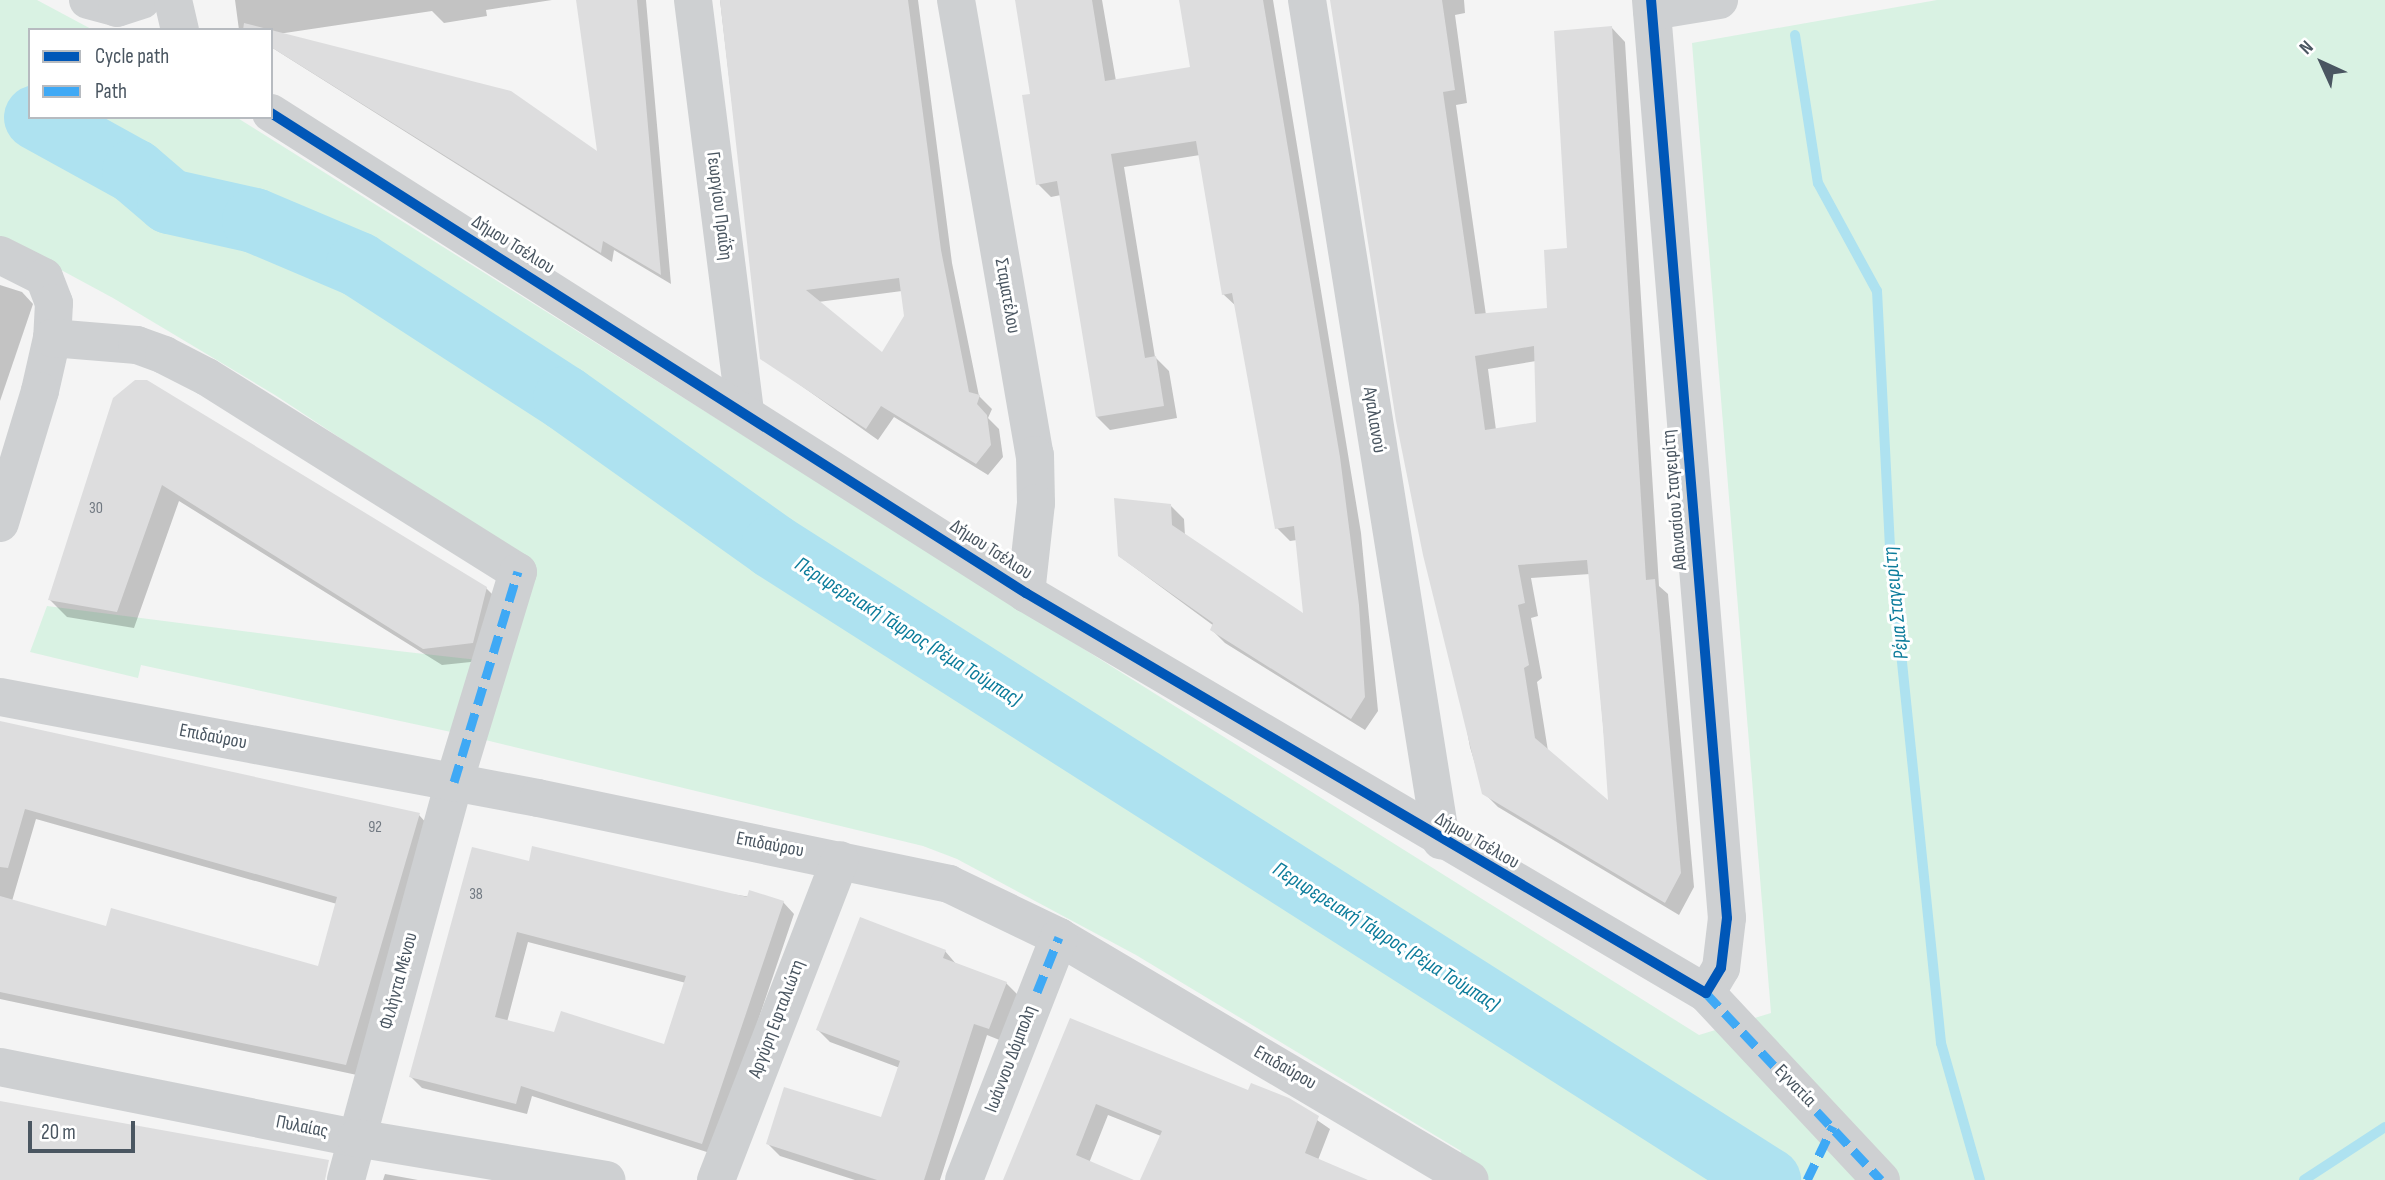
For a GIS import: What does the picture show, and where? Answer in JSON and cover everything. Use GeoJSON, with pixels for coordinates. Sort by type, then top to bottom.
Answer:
{"type":"FeatureCollection","features":[{"type":"Feature","properties":{"kind":"street"},"geometry":{"type":"LineString","coordinates":[[94,3],[117,8],[142,0]]}},
{"type":"Feature","properties":{"kind":"street"},"geometry":{"type":"LineString","coordinates":[[173,0],[180,28]]}},
{"type":"Feature","properties":{"kind":"street","name":"Γεωργίου Πραΐδη"},"geometry":{"type":"LineString","coordinates":[[694,0],[745,413]]}},
{"type":"Feature","properties":{"kind":"street","name":"Σταματέλου"},"geometry":{"type":"LineString","coordinates":[[956,0],[1035,455],[1036,502],[1026,593]]}},
{"type":"Feature","properties":{"kind":"street","name":"Αγαλιανού"},"geometry":{"type":"LineString","coordinates":[[1307,0],[1441,841]]}},
{"type":"Feature","properties":{"kind":"street"},"geometry":{"type":"LineString","coordinates":[[1652,5],[1719,0]]}},
{"type":"Feature","properties":{"kind":"street"},"geometry":{"type":"LineString","coordinates":[[94,3],[138,28]]}},
{"type":"Feature","properties":{"kind":"street","name":"Αθανασίου Σταγειρίτη"},"geometry":{"type":"LineString","coordinates":[[1652,5],[1727,918],[1721,968],[1706,993]]}},
{"type":"Feature","properties":{"kind":"street","name":"Δήμου Τσέλιου"},"geometry":{"type":"LineString","coordinates":[[273,114],[1026,593],[1441,841],[1706,993]]}},
{"type":"Feature","properties":{"kind":"street"},"geometry":{"type":"LineString","coordinates":[[0,255],[44,276],[54,303],[52,338],[0,523]]}},
{"type":"Feature","properties":{"kind":"street","name":"Φιλήντα Μένου"},"geometry":{"type":"LineString","coordinates":[[52,338],[137,345],[186,366],[518,572],[454,782],[346,1180]]}},
{"type":"Feature","properties":{"kind":"street","name":"Επιδαύρου"},"geometry":{"type":"LineString","coordinates":[[0,697],[454,782],[840,860],[963,889],[1059,937],[1470,1180]]}},
{"type":"Feature","properties":{"kind":"street","name":"Αργύρη Εφταλιώτη"},"geometry":{"type":"LineString","coordinates":[[716,1180],[840,860]]}},
{"type":"Feature","properties":{"kind":"street","name":"Ιωάννου Δόμπολη"},"geometry":{"type":"LineString","coordinates":[[964,1180],[1059,937]]}},
{"type":"Feature","properties":{"kind":"street","name":"Εγνατία"},"geometry":{"type":"LineString","coordinates":[[1706,993],[1881,1180]]}},
{"type":"Feature","properties":{"kind":"street","name":"Πυλαίας"},"geometry":{"type":"LineString","coordinates":[[0,1067],[356,1138],[606,1180]]}},
{"type":"Feature","properties":{"kind":"green space"},"geometry":{"type":"Polygon","coordinates":[[[0,0],[37,0],[89,28],[28,28],[28,119],[239,119],[1699,1035],[1771,1013],[1692,43],[1937,0],[2385,0],[2385,1180],[1451,1180],[1461,1151],[1136,955],[957,859],[923,846],[473,737],[528,562],[275,395],[113,298],[0,237],[0,0]]]}},
{"type":"Feature","properties":{"kind":"green space"},"geometry":{"type":"Polygon","coordinates":[[[47,606],[487,661],[465,735],[141,665],[138,678],[30,652],[47,606]]]}},
{"type":"Feature","properties":{"kind":"building"},"geometry":{"type":"Polygon","coordinates":[[[576,0],[637,0],[661,275],[603,241],[601,253],[273,48],[273,31],[511,91],[597,151],[576,0]]]}},
{"type":"Feature","properties":{"kind":"building"},"geometry":{"type":"Polygon","coordinates":[[[720,0],[908,0],[941,250],[969,392],[980,395],[977,404],[987,415],[991,445],[976,464],[881,406],[866,429],[760,359],[720,0]],[[899,278],[806,290],[882,352],[904,316],[899,278]]]}},
{"type":"Feature","properties":{"kind":"building"},"geometry":{"type":"Polygon","coordinates":[[[1015,0],[1092,0],[1105,81],[1190,67],[1179,0],[1263,0],[1340,457],[1359,605],[1365,697],[1351,719],[1210,630],[1213,623],[1118,556],[1114,498],[1171,504],[1172,525],[1303,613],[1294,526],[1275,529],[1232,293],[1222,295],[1196,141],[1111,154],[1145,358],[1156,356],[1164,406],[1096,417],[1057,181],[1036,185],[1022,95],[1030,94],[1015,0]]]}},
{"type":"Feature","properties":{"kind":"building"},"geometry":{"type":"Polygon","coordinates":[[[1330,0],[1442,0],[1455,90],[1443,92],[1475,314],[1547,308],[1544,250],[1567,248],[1554,31],[1612,26],[1646,580],[1655,579],[1681,873],[1665,903],[1482,794],[1423,555],[1396,421],[1330,0]],[[1534,346],[1475,356],[1485,430],[1536,422],[1534,346]],[[1587,560],[1518,565],[1525,603],[1518,605],[1529,665],[1524,668],[1535,738],[1608,800],[1603,728],[1587,560]]]}},
{"type":"Feature","properties":{"kind":"building"},"geometry":{"type":"Polygon","coordinates":[[[244,23],[263,28],[243,28],[244,23]]]}},
{"type":"Feature","properties":{"kind":"building"},"geometry":{"type":"Polygon","coordinates":[[[135,380],[147,380],[487,587],[473,643],[423,649],[162,485],[117,612],[48,600],[113,398],[135,380]]]}},
{"type":"Feature","properties":{"kind":"building"},"geometry":{"type":"Polygon","coordinates":[[[0,721],[420,813],[346,1065],[0,992],[0,896],[106,926],[111,908],[318,966],[337,897],[25,809],[8,868],[0,867],[0,721]]]}},
{"type":"Feature","properties":{"kind":"building"},"geometry":{"type":"Polygon","coordinates":[[[532,846],[747,897],[749,890],[784,901],[702,1144],[521,1086],[516,1104],[409,1077],[472,847],[529,861],[532,846]],[[517,932],[495,1017],[554,1032],[561,1011],[664,1044],[686,976],[517,932]]]}},
{"type":"Feature","properties":{"kind":"building"},"geometry":{"type":"Polygon","coordinates":[[[860,917],[946,950],[943,958],[1007,982],[989,1029],[974,1024],[924,1180],[877,1180],[766,1144],[784,1087],[881,1117],[900,1061],[816,1030],[860,917]]]}},
{"type":"Feature","properties":{"kind":"building"},"geometry":{"type":"Polygon","coordinates":[[[1070,1018],[1248,1090],[1251,1083],[1289,1098],[1319,1116],[1305,1153],[1368,1180],[1140,1180],[1162,1131],[1096,1104],[1076,1155],[1134,1180],[1003,1180],[1070,1018]]]}},
{"type":"Feature","properties":{"kind":"building"},"geometry":{"type":"Polygon","coordinates":[[[0,1101],[329,1160],[325,1180],[0,1180],[0,1101]]]}},
{"type":"Feature","properties":{"kind":"waterway","name":"Ρέμα Σταγειρίτη"},"geometry":{"type":"LineString","coordinates":[[1795,35],[1818,183],[1877,291],[1890,545],[1941,1043],[1980,1180]]}},
{"type":"Feature","properties":{"kind":"waterway","name":"Περιφερειακή Τάφρος (Ρέμα Τούμπας)"},"geometry":{"type":"LineString","coordinates":[[40,119],[134,171],[169,201],[254,220],[358,264],[565,398],[773,546],[1768,1180]]}},
{"type":"Feature","properties":{"kind":"waterway"},"geometry":{"type":"LineString","coordinates":[[2304,1180],[2385,1127]]}},
{"type":"Feature","properties":{"kind":"marked path"},"geometry":{"type":"LineString","coordinates":[[454,782],[518,572]]}},
{"type":"Feature","properties":{"kind":"marked path"},"geometry":{"type":"LineString","coordinates":[[1037,992],[1059,937]]}},
{"type":"Feature","properties":{"kind":"marked path"},"geometry":{"type":"LineString","coordinates":[[1706,993],[1881,1180]]}},
{"type":"Feature","properties":{"kind":"marked path"},"geometry":{"type":"LineString","coordinates":[[1807,1180],[1833,1126]]}},
{"type":"Feature","properties":{"kind":"cycle path"},"geometry":{"type":"LineString","coordinates":[[273,114],[1026,593],[1706,993],[1721,968],[1727,918],[1651,0]]}}]}
